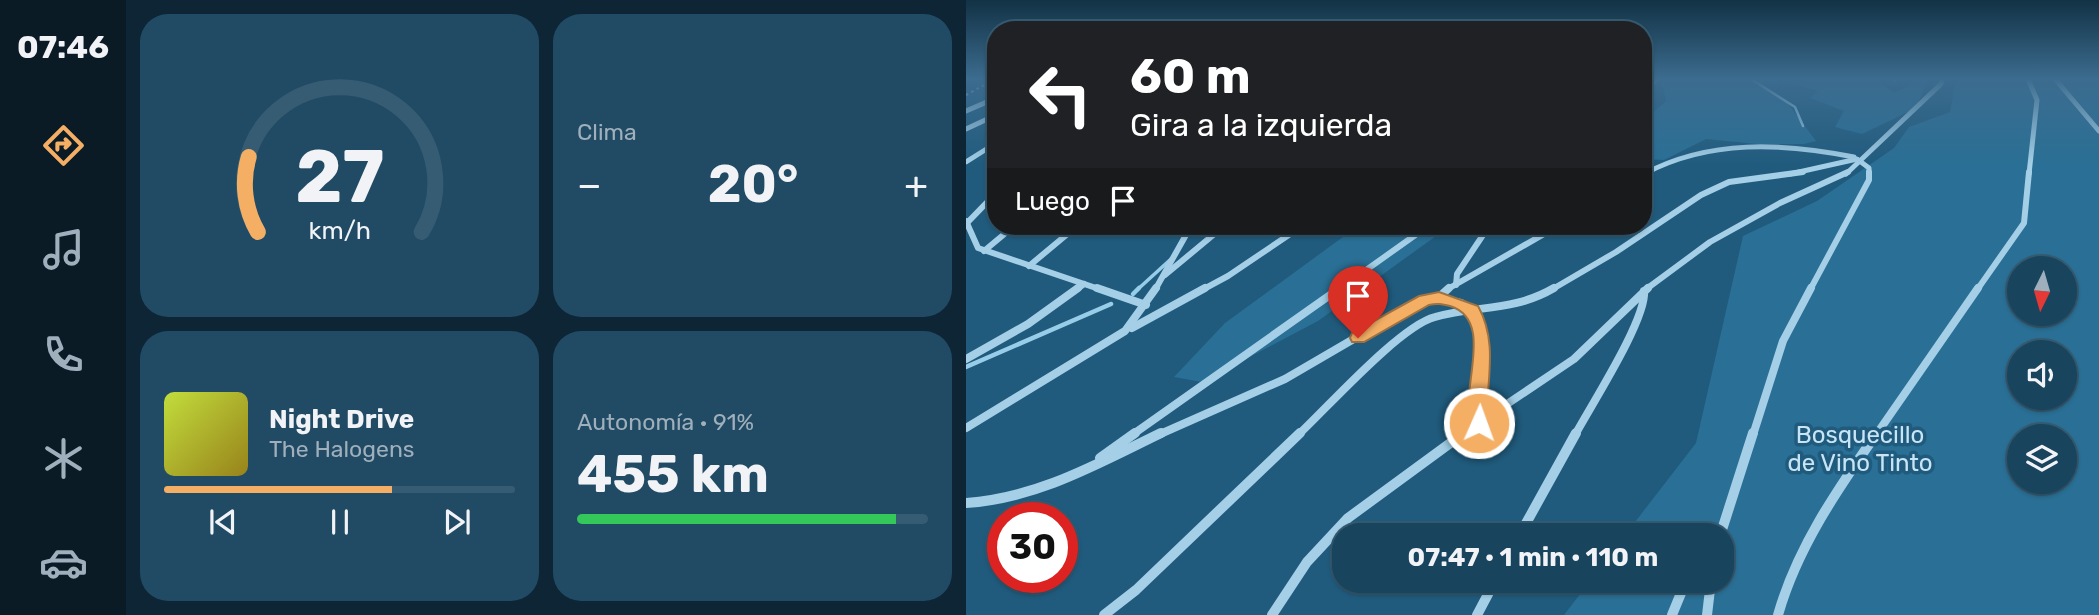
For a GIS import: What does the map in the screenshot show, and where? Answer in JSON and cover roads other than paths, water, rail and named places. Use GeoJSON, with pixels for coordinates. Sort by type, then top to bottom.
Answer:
{"type":"FeatureCollection","features":[{"type":"Feature","properties":{"kind":"street"},"geometry":{"type":"LineString","coordinates":[[1272,615],[1307,562],[1348,518],[1479,423],[1574,359],[1644,291],[1726,232],[1780,203],[1845,175],[1915,108]]}},
{"type":"Feature","properties":{"kind":"street"},"geometry":{"type":"LineString","coordinates":[[1778,615],[1784,594],[1826,506],[2024,223],[2036,108]]}},
{"type":"Feature","properties":{"kind":"street"},"geometry":{"type":"LineString","coordinates":[[2081,108],[2099,131]]}},
{"type":"Feature","properties":{"kind":"street"},"geometry":{"type":"LineString","coordinates":[[966,129],[987,119]]}},
{"type":"Feature","properties":{"kind":"street"},"geometry":{"type":"LineString","coordinates":[[1652,170],[1690,153],[1721,148],[1827,153],[1859,160],[1869,168],[1869,180],[1783,341],[1724,523]]}},
{"type":"Feature","properties":{"kind":"street"},"geometry":{"type":"LineString","coordinates":[[966,171],[969,160],[987,149]]}},
{"type":"Feature","properties":{"kind":"street"},"geometry":{"type":"LineString","coordinates":[[1652,228],[1721,185],[1740,179],[1816,170],[1859,160]]}},
{"type":"Feature","properties":{"kind":"street"},"geometry":{"type":"LineString","coordinates":[[987,201],[966,222],[978,248],[1146,305]]}},
{"type":"Feature","properties":{"kind":"street"},"geometry":{"type":"LineString","coordinates":[[984,251],[1003,235]]}},
{"type":"Feature","properties":{"kind":"street"},"geometry":{"type":"LineString","coordinates":[[1028,266],[1066,235]]}},
{"type":"Feature","properties":{"kind":"street"},"geometry":{"type":"LineString","coordinates":[[1125,331],[1146,305],[1186,235]]}},
{"type":"Feature","properties":{"kind":"street"},"geometry":{"type":"LineString","coordinates":[[1162,277],[1213,235]]}},
{"type":"Feature","properties":{"kind":"street"},"geometry":{"type":"LineString","coordinates":[[966,428],[1125,331],[1228,276],[1289,235]]}},
{"type":"Feature","properties":{"kind":"street"},"geometry":{"type":"LineString","coordinates":[[1086,468],[1416,235]]}},
{"type":"Feature","properties":{"kind":"street"},"geometry":{"type":"LineString","coordinates":[[1456,285],[1457,274],[1483,235]]}},
{"type":"Feature","properties":{"kind":"street"},"geometry":{"type":"LineString","coordinates":[[966,503],[995,501],[1032,492],[1301,371],[1413,305],[1439,297],[1444,291],[1542,235]]}},
{"type":"Feature","properties":{"kind":"street"},"geometry":{"type":"LineString","coordinates":[[1104,615],[1136,590],[1409,328],[1434,317],[1517,304],[1552,291],[1641,235]]}},
{"type":"Feature","properties":{"kind":"street"},"geometry":{"type":"LineString","coordinates":[[966,359],[1028,324],[1084,284]]}},
{"type":"Feature","properties":{"kind":"street"},"geometry":{"type":"LineString","coordinates":[[1526,523],[1637,321],[1645,299],[1644,291]]}},
{"type":"Feature","properties":{"kind":"street"},"geometry":{"type":"LineString","coordinates":[[1439,297],[1472,310],[1482,334],[1477,410],[1479,423]]}},
{"type":"Feature","properties":{"kind":"street"},"geometry":{"type":"LineString","coordinates":[[1477,615],[1489,593]]}},
{"type":"Feature","properties":{"kind":"street"},"geometry":{"type":"LineString","coordinates":[[1672,615],[1681,593]]}},
{"type":"Feature","properties":{"kind":"street"},"geometry":{"type":"LineString","coordinates":[[1707,615],[1710,593]]}},
{"type":"Feature","properties":{"kind":"waterway"},"geometry":{"type":"LineString","coordinates":[[1795,108],[1803,126]]}},
{"type":"Feature","properties":{"kind":"waterway"},"geometry":{"type":"LineString","coordinates":[[1137,290],[1171,259]]}},
{"type":"Feature","properties":{"kind":"waterway"},"geometry":{"type":"LineString","coordinates":[[1133,294],[1137,290]]}},
{"type":"Feature","properties":{"kind":"waterway"},"geometry":{"type":"LineString","coordinates":[[966,367],[1111,304]]}},
{"type":"Feature","properties":{"kind":"park label","name":"Bosquecillo de Vino Tinto"},"geometry":{"type":"Point","coordinates":[1860,449]}}]}
